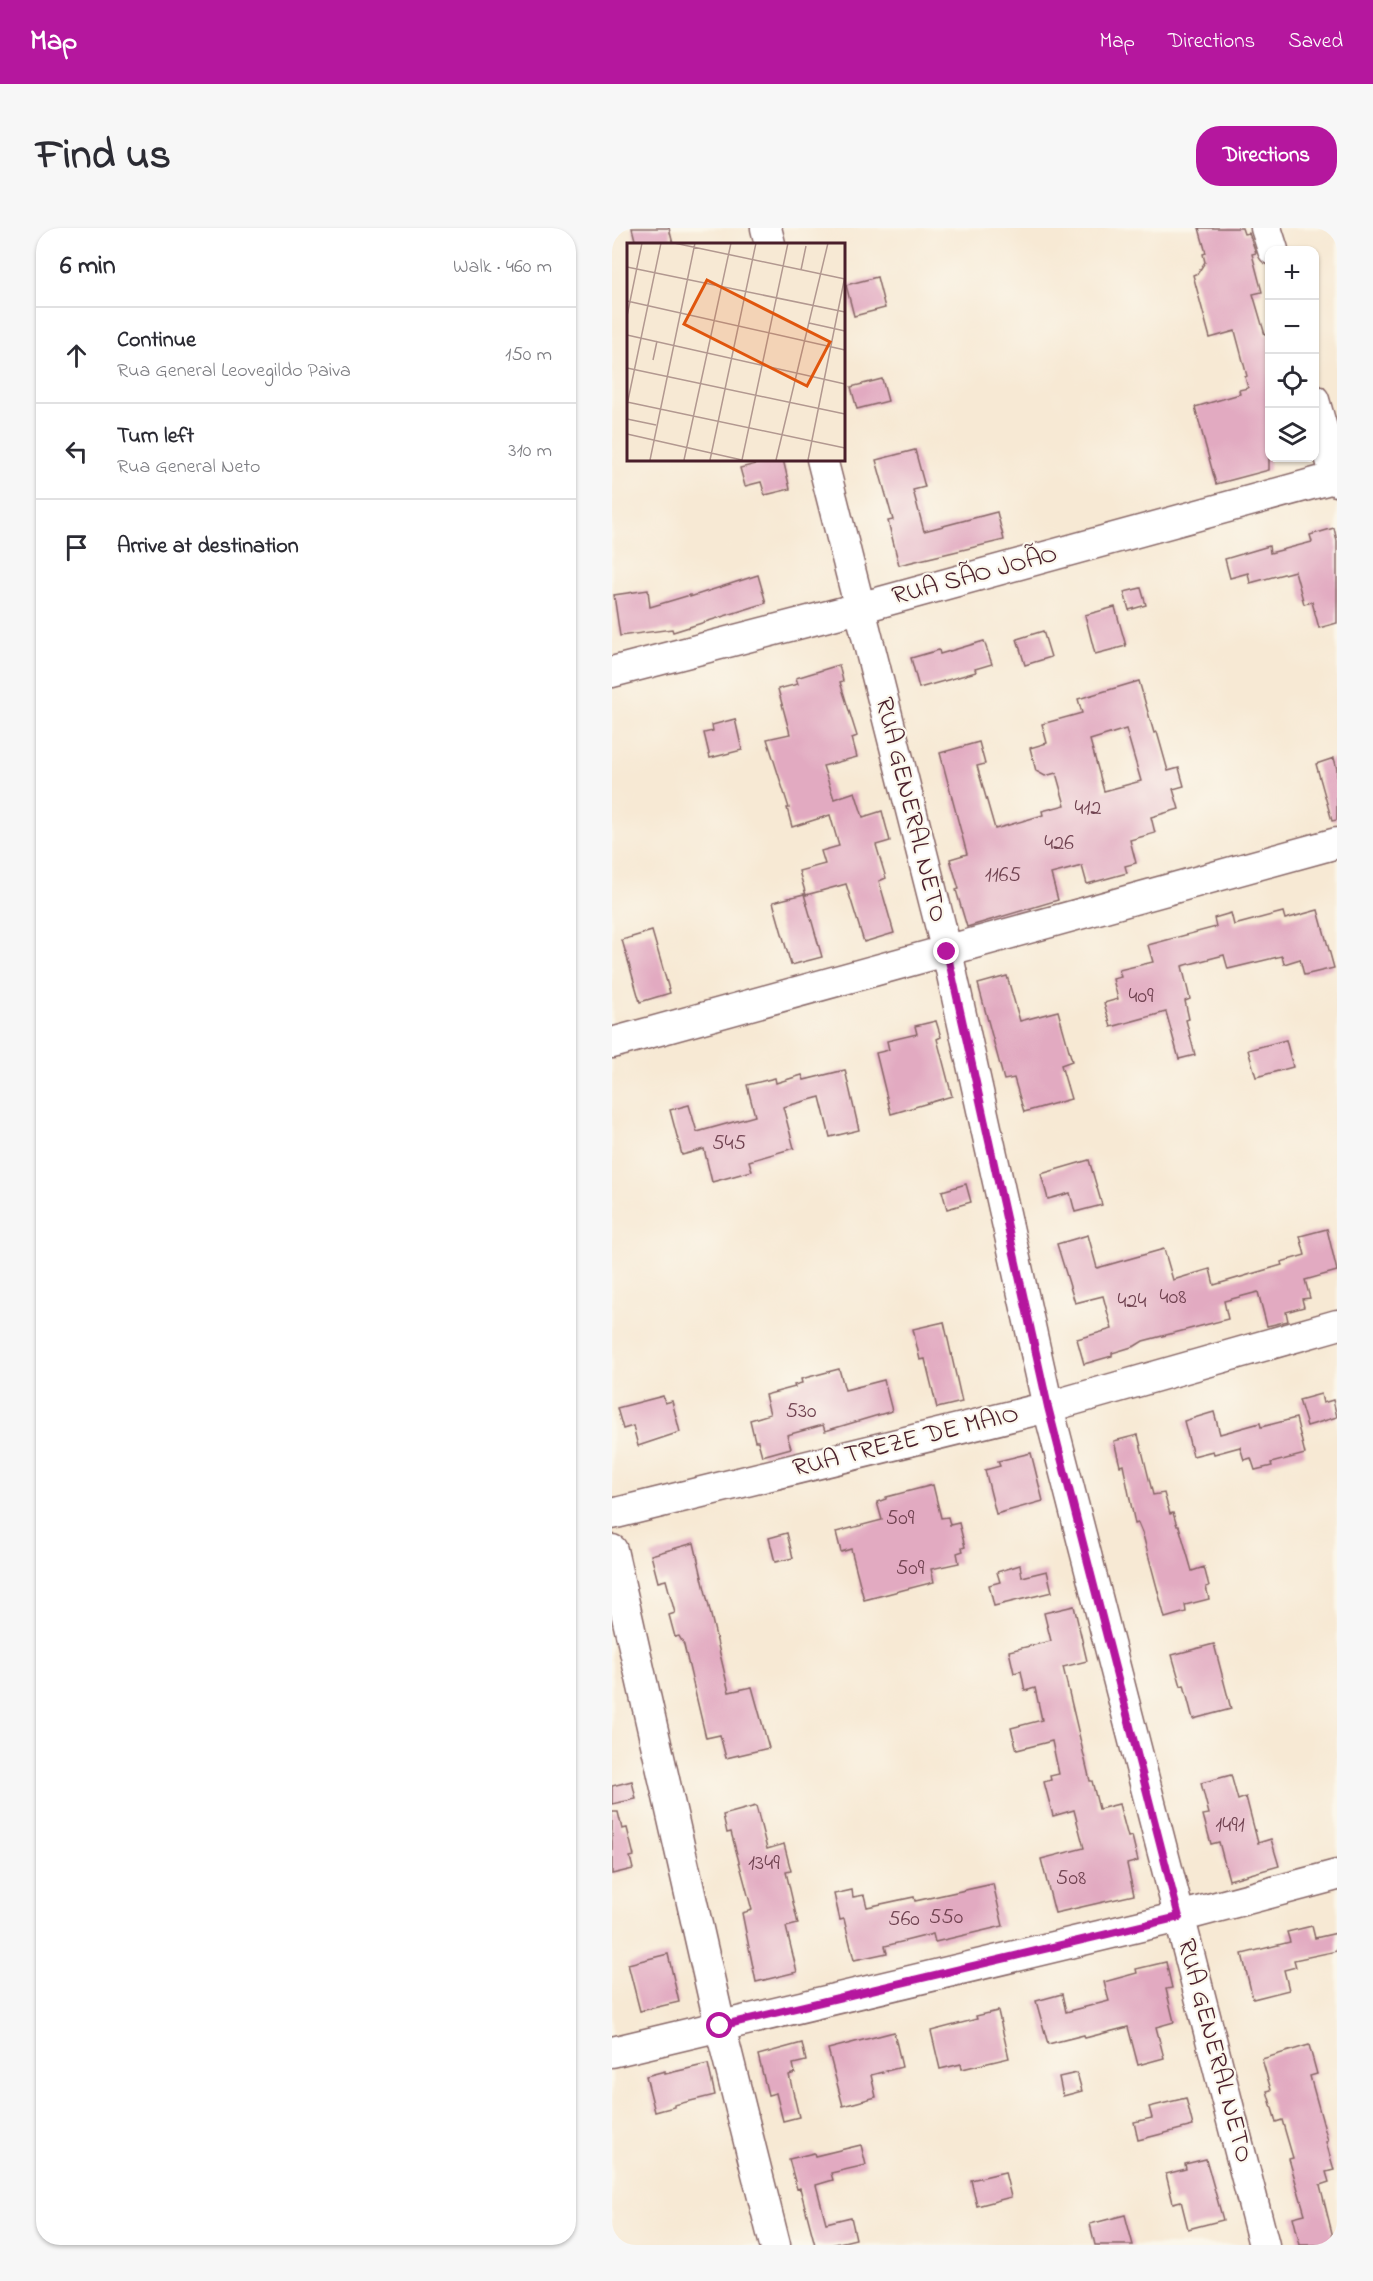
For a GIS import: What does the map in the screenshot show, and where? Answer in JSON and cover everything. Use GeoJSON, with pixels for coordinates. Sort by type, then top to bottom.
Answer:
{"type":"FeatureCollection","features":[{"type":"Feature","properties":{"kind":"street"},"geometry":{"type":"LineString","coordinates":[[766,228],[770,243]]}},
{"type":"Feature","properties":{"kind":"street"},"geometry":{"type":"LineString","coordinates":[[1266,228],[1272,246]]}},
{"type":"Feature","properties":{"kind":"street"},"geometry":{"type":"LineString","coordinates":[[1316,408],[1337,478]]}},
{"type":"Feature","properties":{"kind":"street","name":"RUA GENERAL NETO"},"geometry":{"type":"LineString","coordinates":[[822,460],[947,952],[1048,1407],[1264,2245]]}},
{"type":"Feature","properties":{"kind":"street","name":"RUA SÃO JOÃO"},"geometry":{"type":"LineString","coordinates":[[612,672],[859,608],[1337,478]]}},
{"type":"Feature","properties":{"kind":"street"},"geometry":{"type":"LineString","coordinates":[[612,1043],[1337,843]]}},
{"type":"Feature","properties":{"kind":"street","name":"RUA TREZE DE MAIO"},"geometry":{"type":"LineString","coordinates":[[612,1514],[1048,1407],[1337,1325]]}},
{"type":"Feature","properties":{"kind":"street"},"geometry":{"type":"LineString","coordinates":[[612,1550],[720,2026],[775,2245]]}},
{"type":"Feature","properties":{"kind":"street"},"geometry":{"type":"LineString","coordinates":[[612,2052],[1179,1917],[1337,1875]]}},
{"type":"Feature","properties":{"kind":"building"},"geometry":{"type":"Polygon","coordinates":[[[632,228],[669,228],[673,243],[636,243],[632,228]]]}},
{"type":"Feature","properties":{"kind":"building"},"geometry":{"type":"Polygon","coordinates":[[[1199,228],[1242,228],[1244,234],[1249,233],[1256,253],[1252,254],[1262,292],[1253,294],[1265,335],[1265,462],[1269,462],[1269,470],[1216,484],[1195,407],[1240,394],[1239,390],[1248,388],[1235,331],[1210,338],[1193,275],[1198,273],[1205,262],[1203,254],[1206,253],[1199,228]]]}},
{"type":"Feature","properties":{"kind":"building"},"geometry":{"type":"Polygon","coordinates":[[[877,277],[885,308],[854,316],[846,285],[877,277]]]}},
{"type":"Feature","properties":{"kind":"building"},"geometry":{"type":"Polygon","coordinates":[[[882,379],[888,401],[857,409],[851,387],[882,379]]]}},
{"type":"Feature","properties":{"kind":"building"},"geometry":{"type":"Polygon","coordinates":[[[915,450],[925,487],[913,490],[924,531],[997,512],[1004,540],[899,565],[888,521],[893,520],[876,460],[915,450]]]}},
{"type":"Feature","properties":{"kind":"building"},"geometry":{"type":"Polygon","coordinates":[[[772,460],[783,460],[790,489],[765,495],[761,482],[745,486],[740,468],[772,460]]]}},
{"type":"Feature","properties":{"kind":"building"},"geometry":{"type":"Polygon","coordinates":[[[1334,528],[1337,541],[1337,623],[1319,628],[1312,602],[1304,604],[1295,571],[1250,583],[1248,573],[1230,578],[1225,559],[1269,546],[1270,553],[1312,542],[1310,535],[1334,528]]]}},
{"type":"Feature","properties":{"kind":"building"},"geometry":{"type":"Polygon","coordinates":[[[758,575],[766,603],[673,632],[672,629],[620,636],[614,595],[648,590],[650,607],[758,575]]]}},
{"type":"Feature","properties":{"kind":"building"},"geometry":{"type":"Polygon","coordinates":[[[1141,588],[1146,605],[1129,610],[1124,592],[1141,588]]]}},
{"type":"Feature","properties":{"kind":"building"},"geometry":{"type":"Polygon","coordinates":[[[1115,607],[1126,646],[1095,654],[1085,615],[1115,607]]]}},
{"type":"Feature","properties":{"kind":"building"},"geometry":{"type":"Polygon","coordinates":[[[1043,631],[1051,657],[1025,665],[1017,639],[1043,631]]]}},
{"type":"Feature","properties":{"kind":"building"},"geometry":{"type":"Polygon","coordinates":[[[984,641],[992,664],[975,669],[976,672],[919,688],[911,658],[939,650],[940,654],[984,641]]]}},
{"type":"Feature","properties":{"kind":"building"},"geometry":{"type":"Polygon","coordinates":[[[839,665],[843,681],[840,682],[857,736],[852,738],[857,757],[823,766],[834,799],[855,792],[863,817],[882,811],[890,841],[876,845],[886,878],[879,881],[894,933],[864,942],[846,884],[806,895],[799,871],[825,864],[821,851],[839,846],[830,815],[792,827],[787,808],[789,808],[767,739],[790,734],[778,689],[798,684],[796,678],[839,665]]]}},
{"type":"Feature","properties":{"kind":"building"},"geometry":{"type":"Polygon","coordinates":[[[1139,681],[1168,771],[1179,768],[1184,786],[1173,789],[1179,809],[1151,817],[1155,833],[1130,840],[1136,863],[1125,866],[1127,873],[1087,884],[1082,866],[1051,874],[1058,900],[967,927],[950,859],[967,854],[940,753],[979,742],[985,764],[977,766],[995,829],[1043,815],[1042,811],[1065,805],[1056,773],[1045,776],[1036,771],[1030,748],[1047,743],[1042,724],[1082,713],[1078,699],[1139,681]],[[1126,729],[1090,740],[1104,791],[1141,781],[1126,729]]]}},
{"type":"Feature","properties":{"kind":"building"},"geometry":{"type":"Polygon","coordinates":[[[735,719],[742,750],[710,758],[704,733],[713,731],[712,725],[735,719]]]}},
{"type":"Feature","properties":{"kind":"building"},"geometry":{"type":"Polygon","coordinates":[[[1334,758],[1337,769],[1337,820],[1332,821],[1316,764],[1334,758]]]}},
{"type":"Feature","properties":{"kind":"building"},"geometry":{"type":"Polygon","coordinates":[[[804,894],[822,957],[791,965],[773,902],[804,894]]]}},
{"type":"Feature","properties":{"kind":"building"},"geometry":{"type":"Polygon","coordinates":[[[1318,910],[1334,968],[1304,975],[1300,959],[1284,964],[1282,956],[1228,969],[1224,955],[1182,966],[1190,999],[1185,1001],[1189,1019],[1186,1020],[1195,1055],[1179,1059],[1166,1012],[1111,1027],[1104,1003],[1118,999],[1113,979],[1121,977],[1119,970],[1153,962],[1148,945],[1216,927],[1214,918],[1231,913],[1234,925],[1283,912],[1285,919],[1318,910]]]}},
{"type":"Feature","properties":{"kind":"building"},"geometry":{"type":"Polygon","coordinates":[[[652,931],[670,993],[640,1002],[622,940],[652,931]]]}},
{"type":"Feature","properties":{"kind":"building"},"geometry":{"type":"Polygon","coordinates":[[[1007,976],[1020,1021],[1058,1011],[1072,1061],[1061,1065],[1071,1099],[1024,1112],[1014,1078],[1004,1080],[978,984],[1007,976]]]}},
{"type":"Feature","properties":{"kind":"building"},"geometry":{"type":"Polygon","coordinates":[[[936,1021],[941,1037],[937,1039],[952,1096],[891,1114],[876,1053],[889,1050],[887,1041],[917,1034],[915,1026],[936,1021]]]}},
{"type":"Feature","properties":{"kind":"building"},"geometry":{"type":"Polygon","coordinates":[[[1286,1040],[1293,1067],[1256,1077],[1248,1050],[1286,1040]]]}},
{"type":"Feature","properties":{"kind":"building"},"geometry":{"type":"Polygon","coordinates":[[[845,1070],[859,1130],[830,1137],[820,1097],[783,1107],[794,1148],[749,1161],[752,1171],[712,1182],[704,1149],[682,1155],[670,1110],[689,1105],[697,1132],[755,1116],[747,1085],[775,1078],[776,1083],[802,1075],[804,1080],[845,1070]]]}},
{"type":"Feature","properties":{"kind":"building"},"geometry":{"type":"Polygon","coordinates":[[[1089,1160],[1102,1205],[1075,1212],[1070,1193],[1048,1199],[1041,1174],[1089,1160]]]}},
{"type":"Feature","properties":{"kind":"building"},"geometry":{"type":"Polygon","coordinates":[[[966,1184],[971,1202],[947,1209],[942,1191],[966,1184]]]}},
{"type":"Feature","properties":{"kind":"building"},"geometry":{"type":"Polygon","coordinates":[[[1327,1229],[1337,1271],[1305,1280],[1310,1298],[1302,1299],[1304,1307],[1286,1312],[1288,1321],[1267,1326],[1258,1292],[1224,1301],[1228,1319],[1143,1341],[1112,1353],[1112,1356],[1084,1364],[1077,1339],[1112,1329],[1103,1296],[1075,1303],[1057,1244],[1088,1235],[1097,1268],[1164,1249],[1173,1280],[1210,1269],[1214,1285],[1282,1265],[1281,1262],[1305,1255],[1300,1236],[1327,1229]]]}},
{"type":"Feature","properties":{"kind":"building"},"geometry":{"type":"Polygon","coordinates":[[[944,1322],[962,1402],[937,1408],[925,1359],[920,1360],[913,1329],[944,1322]]]}},
{"type":"Feature","properties":{"kind":"building"},"geometry":{"type":"Polygon","coordinates":[[[839,1369],[845,1390],[884,1380],[892,1411],[825,1431],[823,1425],[787,1435],[791,1448],[762,1456],[758,1441],[755,1441],[750,1420],[770,1414],[765,1395],[795,1387],[794,1385],[802,1383],[801,1379],[839,1369]]]}},
{"type":"Feature","properties":{"kind":"building"},"geometry":{"type":"Polygon","coordinates":[[[1321,1394],[1323,1403],[1333,1400],[1337,1417],[1307,1426],[1299,1400],[1321,1394]]]}},
{"type":"Feature","properties":{"kind":"building"},"geometry":{"type":"Polygon","coordinates":[[[663,1396],[665,1403],[672,1401],[680,1432],[638,1446],[633,1426],[623,1429],[617,1408],[663,1396]]]}},
{"type":"Feature","properties":{"kind":"building"},"geometry":{"type":"Polygon","coordinates":[[[1214,1412],[1220,1434],[1260,1423],[1261,1427],[1296,1418],[1305,1454],[1255,1470],[1251,1458],[1244,1460],[1240,1447],[1214,1454],[1213,1451],[1193,1456],[1184,1421],[1214,1412]]]}},
{"type":"Feature","properties":{"kind":"building"},"geometry":{"type":"Polygon","coordinates":[[[1138,1435],[1153,1495],[1164,1493],[1170,1514],[1173,1513],[1177,1526],[1179,1526],[1192,1571],[1204,1567],[1209,1586],[1206,1587],[1209,1599],[1185,1605],[1186,1612],[1165,1618],[1143,1535],[1138,1523],[1135,1524],[1123,1465],[1120,1466],[1114,1441],[1138,1435]]]}},
{"type":"Feature","properties":{"kind":"building"},"geometry":{"type":"Polygon","coordinates":[[[1031,1453],[1043,1501],[996,1514],[985,1470],[1000,1466],[998,1461],[1031,1453]]]}},
{"type":"Feature","properties":{"kind":"building"},"geometry":{"type":"Polygon","coordinates":[[[933,1485],[941,1518],[948,1517],[950,1525],[959,1523],[965,1547],[962,1548],[963,1551],[957,1553],[959,1563],[931,1569],[934,1582],[864,1600],[851,1549],[841,1552],[836,1532],[882,1520],[877,1502],[886,1497],[933,1485]]]}},
{"type":"Feature","properties":{"kind":"building"},"geometry":{"type":"Polygon","coordinates":[[[787,1533],[793,1558],[775,1562],[769,1538],[787,1533]]]}},
{"type":"Feature","properties":{"kind":"building"},"geometry":{"type":"Polygon","coordinates":[[[694,1543],[729,1692],[752,1687],[769,1748],[726,1758],[720,1735],[706,1738],[684,1645],[679,1636],[675,1637],[669,1615],[675,1613],[666,1580],[658,1582],[651,1555],[694,1543]]]}},
{"type":"Feature","properties":{"kind":"building"},"geometry":{"type":"Polygon","coordinates":[[[1020,1565],[1022,1577],[1047,1571],[1052,1592],[994,1606],[989,1585],[1000,1582],[997,1572],[1020,1565]]]}},
{"type":"Feature","properties":{"kind":"building"},"geometry":{"type":"Polygon","coordinates":[[[1074,1606],[1087,1661],[1063,1667],[1090,1781],[1092,1781],[1099,1809],[1119,1804],[1128,1837],[1132,1836],[1138,1861],[1127,1864],[1134,1895],[1055,1913],[1041,1859],[1084,1848],[1074,1810],[1053,1816],[1044,1782],[1051,1780],[1050,1776],[1059,1774],[1052,1741],[1017,1750],[1011,1728],[1042,1720],[1035,1688],[1025,1691],[1021,1671],[1014,1673],[1009,1651],[1051,1641],[1044,1613],[1074,1606]]]}},
{"type":"Feature","properties":{"kind":"building"},"geometry":{"type":"Polygon","coordinates":[[[1214,1644],[1231,1709],[1193,1719],[1184,1685],[1181,1686],[1172,1655],[1214,1644]]]}},
{"type":"Feature","properties":{"kind":"building"},"geometry":{"type":"Polygon","coordinates":[[[1231,1775],[1238,1800],[1246,1797],[1258,1843],[1271,1839],[1279,1866],[1229,1880],[1219,1842],[1211,1844],[1203,1815],[1209,1814],[1201,1783],[1231,1775]]]}},
{"type":"Feature","properties":{"kind":"building"},"geometry":{"type":"Polygon","coordinates":[[[632,1781],[636,1799],[612,1804],[612,1786],[632,1781]]]}},
{"type":"Feature","properties":{"kind":"building"},"geometry":{"type":"Polygon","coordinates":[[[756,1806],[767,1849],[784,1844],[791,1871],[786,1872],[798,1924],[786,1927],[797,1972],[756,1982],[742,1913],[752,1910],[731,1832],[727,1833],[723,1815],[756,1806]]]}},
{"type":"Feature","properties":{"kind":"building"},"geometry":{"type":"Polygon","coordinates":[[[612,1812],[618,1812],[622,1829],[627,1828],[634,1856],[630,1857],[633,1869],[612,1874],[612,1812]]]}},
{"type":"Feature","properties":{"kind":"building"},"geometry":{"type":"Polygon","coordinates":[[[993,1884],[1003,1926],[935,1942],[933,1934],[885,1946],[887,1953],[854,1960],[844,1919],[840,1920],[834,1894],[852,1890],[853,1897],[864,1895],[867,1907],[914,1897],[915,1901],[993,1884]]]}},
{"type":"Feature","properties":{"kind":"building"},"geometry":{"type":"Polygon","coordinates":[[[1312,1926],[1315,1938],[1337,1933],[1337,1951],[1294,1960],[1296,1967],[1284,1970],[1289,1990],[1253,1999],[1242,1954],[1290,1942],[1287,1932],[1312,1926]]]}},
{"type":"Feature","properties":{"kind":"building"},"geometry":{"type":"Polygon","coordinates":[[[668,1954],[679,2002],[640,2011],[628,1964],[668,1954]]]}},
{"type":"Feature","properties":{"kind":"building"},"geometry":{"type":"Polygon","coordinates":[[[1166,1962],[1172,1988],[1166,1989],[1174,2022],[1156,2027],[1164,2058],[1138,2065],[1128,2027],[1085,2038],[1084,2035],[1048,2044],[1036,2001],[1062,1994],[1066,2012],[1109,2001],[1104,1982],[1137,1973],[1136,1969],[1166,1962]]]}},
{"type":"Feature","properties":{"kind":"building"},"geometry":{"type":"Polygon","coordinates":[[[998,2011],[1009,2058],[962,2069],[961,2064],[940,2069],[931,2031],[998,2011]]]}},
{"type":"Feature","properties":{"kind":"building"},"geometry":{"type":"Polygon","coordinates":[[[894,2032],[902,2067],[871,2075],[876,2097],[843,2106],[828,2049],[894,2032]]]}},
{"type":"Feature","properties":{"kind":"building"},"geometry":{"type":"Polygon","coordinates":[[[802,2043],[806,2061],[793,2064],[795,2073],[789,2075],[799,2117],[783,2121],[776,2093],[768,2095],[758,2055],[802,2043]]]}},
{"type":"Feature","properties":{"kind":"building"},"geometry":{"type":"Polygon","coordinates":[[[1309,2045],[1317,2074],[1310,2076],[1334,2170],[1326,2172],[1329,2182],[1320,2185],[1335,2245],[1300,2245],[1293,2217],[1305,2214],[1289,2159],[1293,2158],[1282,2120],[1276,2122],[1267,2091],[1271,2090],[1262,2059],[1309,2045]]]}},
{"type":"Feature","properties":{"kind":"building"},"geometry":{"type":"Polygon","coordinates":[[[708,2064],[715,2095],[655,2112],[646,2076],[708,2064]]]}},
{"type":"Feature","properties":{"kind":"building"},"geometry":{"type":"Polygon","coordinates":[[[1077,2073],[1082,2091],[1063,2096],[1059,2077],[1077,2073]]]}},
{"type":"Feature","properties":{"kind":"building"},"geometry":{"type":"Polygon","coordinates":[[[1186,2098],[1193,2126],[1138,2140],[1134,2122],[1152,2118],[1149,2107],[1186,2098]]]}},
{"type":"Feature","properties":{"kind":"building"},"geometry":{"type":"Polygon","coordinates":[[[861,2145],[866,2165],[831,2173],[833,2180],[816,2185],[826,2223],[851,2217],[856,2239],[831,2245],[815,2245],[800,2188],[797,2189],[789,2159],[814,2153],[815,2156],[861,2145]]]}},
{"type":"Feature","properties":{"kind":"building"},"geometry":{"type":"Polygon","coordinates":[[[1206,2159],[1223,2220],[1188,2229],[1181,2201],[1173,2203],[1166,2174],[1186,2169],[1185,2164],[1206,2159]]]}},
{"type":"Feature","properties":{"kind":"building"},"geometry":{"type":"Polygon","coordinates":[[[1005,2172],[1011,2197],[977,2206],[971,2180],[1005,2172]]]}},
{"type":"Feature","properties":{"kind":"building"},"geometry":{"type":"Polygon","coordinates":[[[1125,2215],[1133,2245],[1095,2245],[1090,2224],[1125,2215]]]}},
{"type":"Feature","properties":{"kind":"route"},"geometry":{"type":"LineString","coordinates":[[720,2026],[1179,1917],[1048,1407],[947,952]]}}]}
